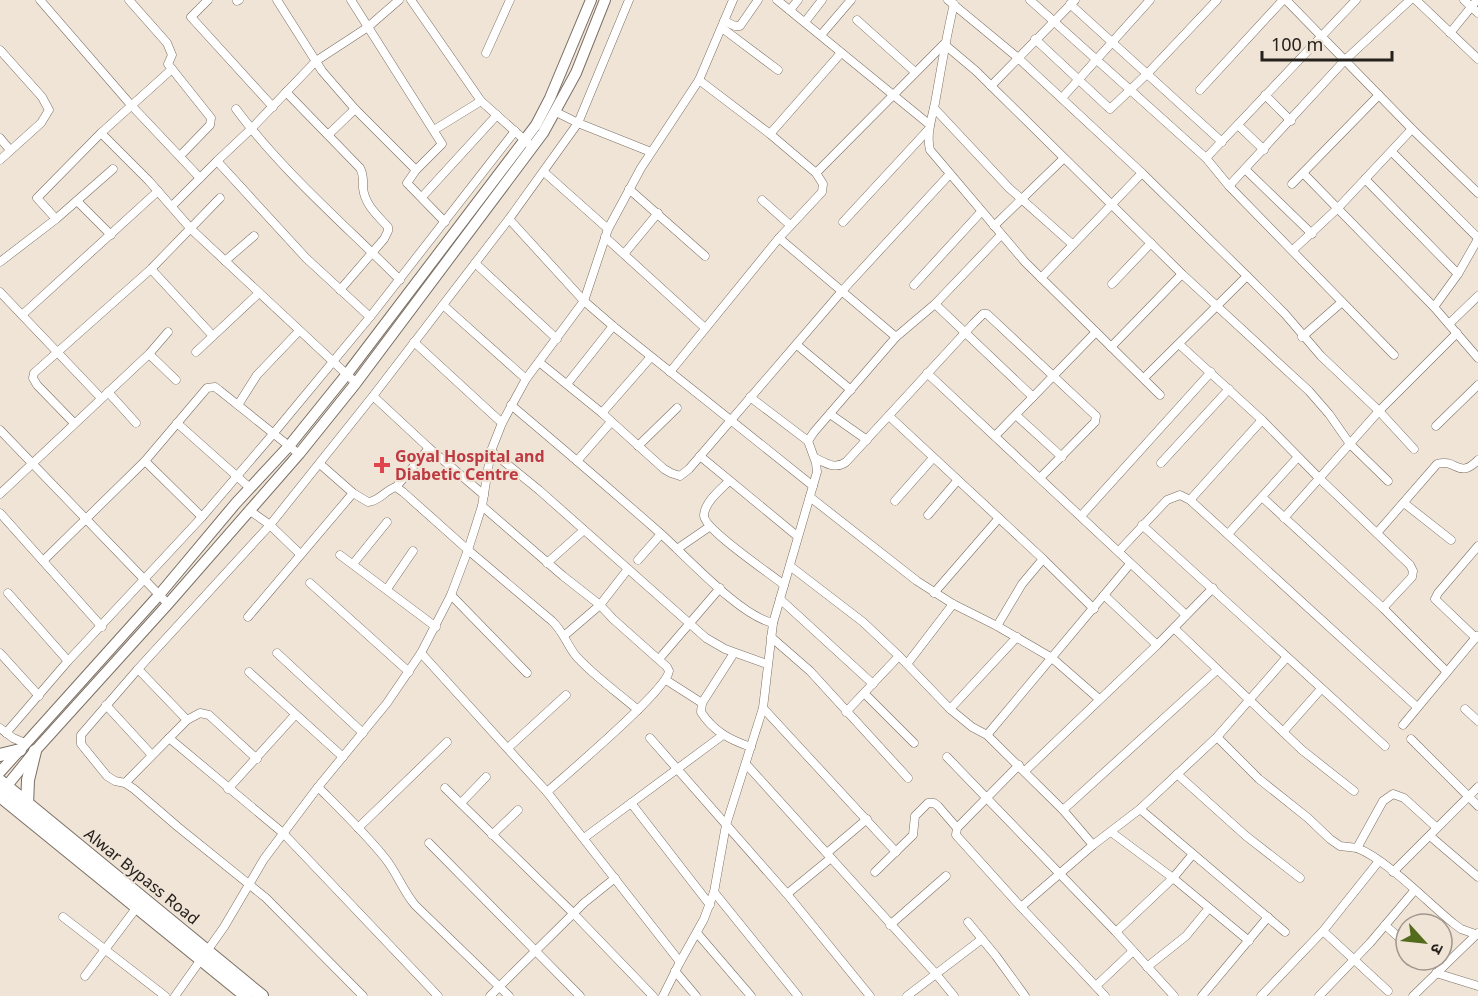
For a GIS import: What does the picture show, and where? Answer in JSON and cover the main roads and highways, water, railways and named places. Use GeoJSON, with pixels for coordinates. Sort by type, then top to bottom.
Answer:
{"type":"FeatureCollection","features":[{"type":"Feature","properties":{"kind":"main road"},"geometry":{"type":"LineString","coordinates":[[1,790],[26,748],[250,488],[289,446],[347,374],[536,125],[591,0]]}},
{"type":"Feature","properties":{"kind":"main road"},"geometry":{"type":"LineString","coordinates":[[0,771],[26,748],[168,604],[299,454],[356,382],[533,148],[556,112],[576,73],[605,0]]}},
{"type":"Feature","properties":{"kind":"main road"},"geometry":{"type":"LineString","coordinates":[[0,755],[26,748]]}},
{"type":"Feature","properties":{"kind":"main road"},"geometry":{"type":"LineString","coordinates":[[26,748],[27,805]]}},
{"type":"Feature","properties":{"kind":"main road","name":"Alwar Bypass Road"},"geometry":{"type":"LineString","coordinates":[[1,790],[27,805],[205,956],[246,996]]}},
{"type":"Feature","properties":{"kind":"main road","name":"Alwar Bypass Road"},"geometry":{"type":"LineString","coordinates":[[1,790],[137,907],[262,996]]}},
{"type":"Feature","properties":{"kind":"place","name":"Goyal Hospital and Diabetic Centre"},"geometry":{"type":"Point","coordinates":[382,465]}}]}
